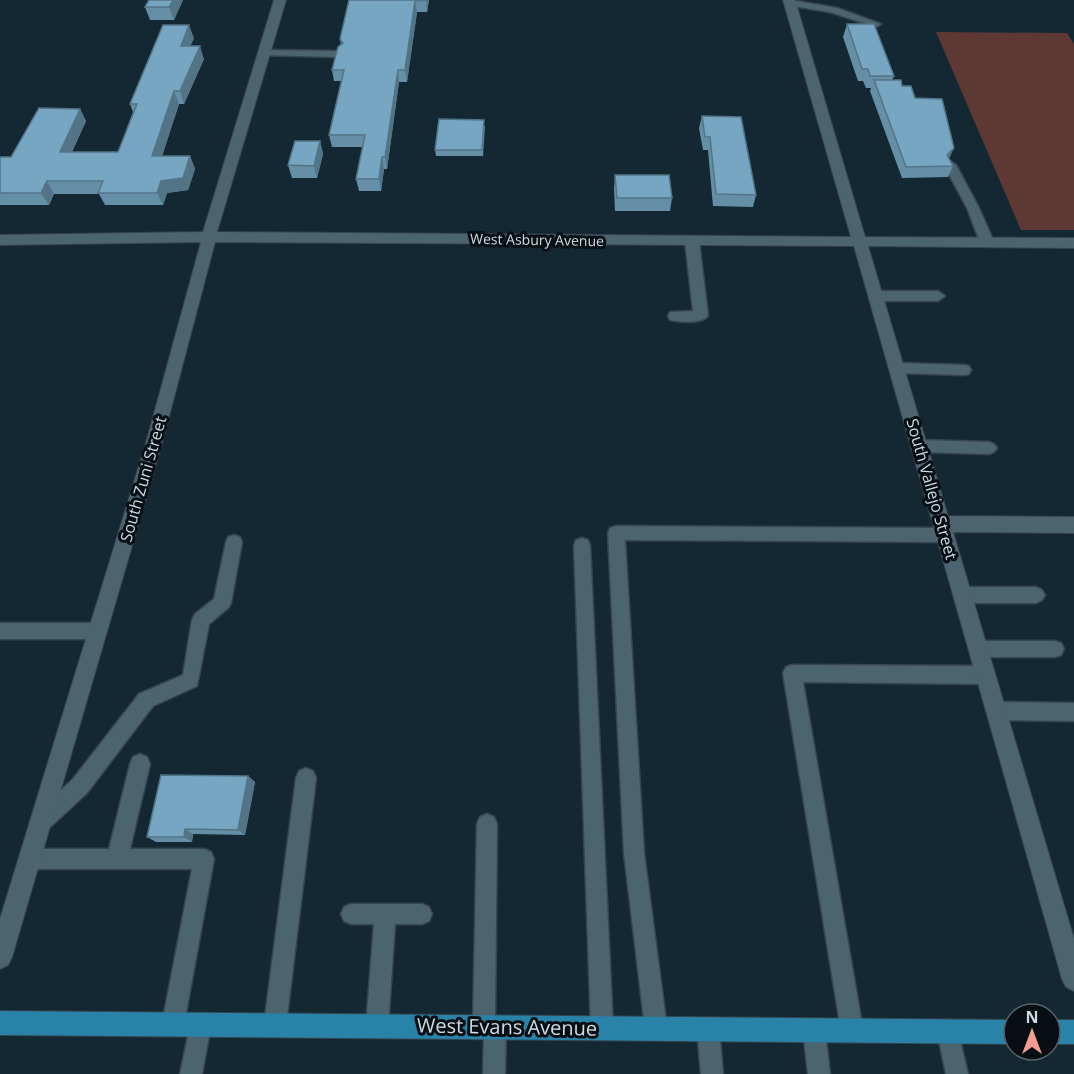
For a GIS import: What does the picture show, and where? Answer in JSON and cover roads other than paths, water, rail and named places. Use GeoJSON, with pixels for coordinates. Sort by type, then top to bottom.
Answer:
{"type":"FeatureCollection","features":[{"type":"Feature","properties":{"kind":"main road","name":"West Evans Avenue"},"geometry":{"type":"LineString","coordinates":[[0,1023],[1002,1032]]}},
{"type":"Feature","properties":{"kind":"street","name":"South Zuni Street"},"geometry":{"type":"LineString","coordinates":[[0,957],[154,443],[209,237],[280,0]]}},
{"type":"Feature","properties":{"kind":"street","name":"South Vallejo Street"},"geometry":{"type":"LineString","coordinates":[[790,2],[1074,979]]}},
{"type":"Feature","properties":{"kind":"street","name":"West Asbury Avenue"},"geometry":{"type":"LineString","coordinates":[[0,240],[209,237],[1074,243]]}},
{"type":"Feature","properties":{"kind":"street"},"geometry":{"type":"LineString","coordinates":[[943,530],[1074,525]]}},
{"type":"Feature","properties":{"kind":"lane"},"geometry":{"type":"LineString","coordinates":[[790,2],[835,9],[876,24]]}},
{"type":"Feature","properties":{"kind":"lane"},"geometry":{"type":"LineString","coordinates":[[264,53],[338,54]]}},
{"type":"Feature","properties":{"kind":"lane"},"geometry":{"type":"LineString","coordinates":[[950,165],[973,207],[987,242]]}},
{"type":"Feature","properties":{"kind":"lane"},"geometry":{"type":"LineString","coordinates":[[675,316],[701,316],[692,242]]}},
{"type":"Feature","properties":{"kind":"lane"},"geometry":{"type":"LineString","coordinates":[[876,296],[938,296]]}},
{"type":"Feature","properties":{"kind":"lane"},"geometry":{"type":"LineString","coordinates":[[897,368],[964,369]]}},
{"type":"Feature","properties":{"kind":"lane"},"geometry":{"type":"LineString","coordinates":[[919,446],[988,448]]}},
{"type":"Feature","properties":{"kind":"lane"},"geometry":{"type":"LineString","coordinates":[[656,1028],[634,853],[616,533],[943,530]]}},
{"type":"Feature","properties":{"kind":"lane"},"geometry":{"type":"LineString","coordinates":[[40,823],[80,786],[146,700],[191,680],[201,620],[222,603],[234,542]]}},
{"type":"Feature","properties":{"kind":"lane"},"geometry":{"type":"LineString","coordinates":[[582,545],[602,1028]]}},
{"type":"Feature","properties":{"kind":"lane"},"geometry":{"type":"LineString","coordinates":[[963,595],[1036,595]]}},
{"type":"Feature","properties":{"kind":"lane"},"geometry":{"type":"LineString","coordinates":[[0,631],[97,631]]}},
{"type":"Feature","properties":{"kind":"lane"},"geometry":{"type":"LineString","coordinates":[[978,649],[1055,649]]}},
{"type":"Feature","properties":{"kind":"lane"},"geometry":{"type":"LineString","coordinates":[[852,1030],[792,673],[986,675]]}},
{"type":"Feature","properties":{"kind":"lane"},"geometry":{"type":"LineString","coordinates":[[996,711],[1074,712]]}},
{"type":"Feature","properties":{"kind":"lane"},"geometry":{"type":"LineString","coordinates":[[117,859],[140,764]]}},
{"type":"Feature","properties":{"kind":"lane"},"geometry":{"type":"LineString","coordinates":[[275,1025],[306,778]]}},
{"type":"Feature","properties":{"kind":"lane"},"geometry":{"type":"LineString","coordinates":[[487,824],[490,1027],[494,1074]]}},
{"type":"Feature","properties":{"kind":"lane"},"geometry":{"type":"LineString","coordinates":[[29,859],[204,859],[173,1024]]}},
{"type":"Feature","properties":{"kind":"lane"},"geometry":{"type":"LineString","coordinates":[[351,914],[422,914]]}},
{"type":"Feature","properties":{"kind":"lane"},"geometry":{"type":"LineString","coordinates":[[377,1026],[385,914]]}},
{"type":"Feature","properties":{"kind":"lane"},"geometry":{"type":"LineString","coordinates":[[191,1074],[200,1024]]}},
{"type":"Feature","properties":{"kind":"lane"},"geometry":{"type":"LineString","coordinates":[[708,1029],[712,1074]]}},
{"type":"Feature","properties":{"kind":"lane"},"geometry":{"type":"LineString","coordinates":[[814,1030],[819,1074]]}},
{"type":"Feature","properties":{"kind":"lane"},"geometry":{"type":"LineString","coordinates":[[948,1031],[957,1074]]}}]}
